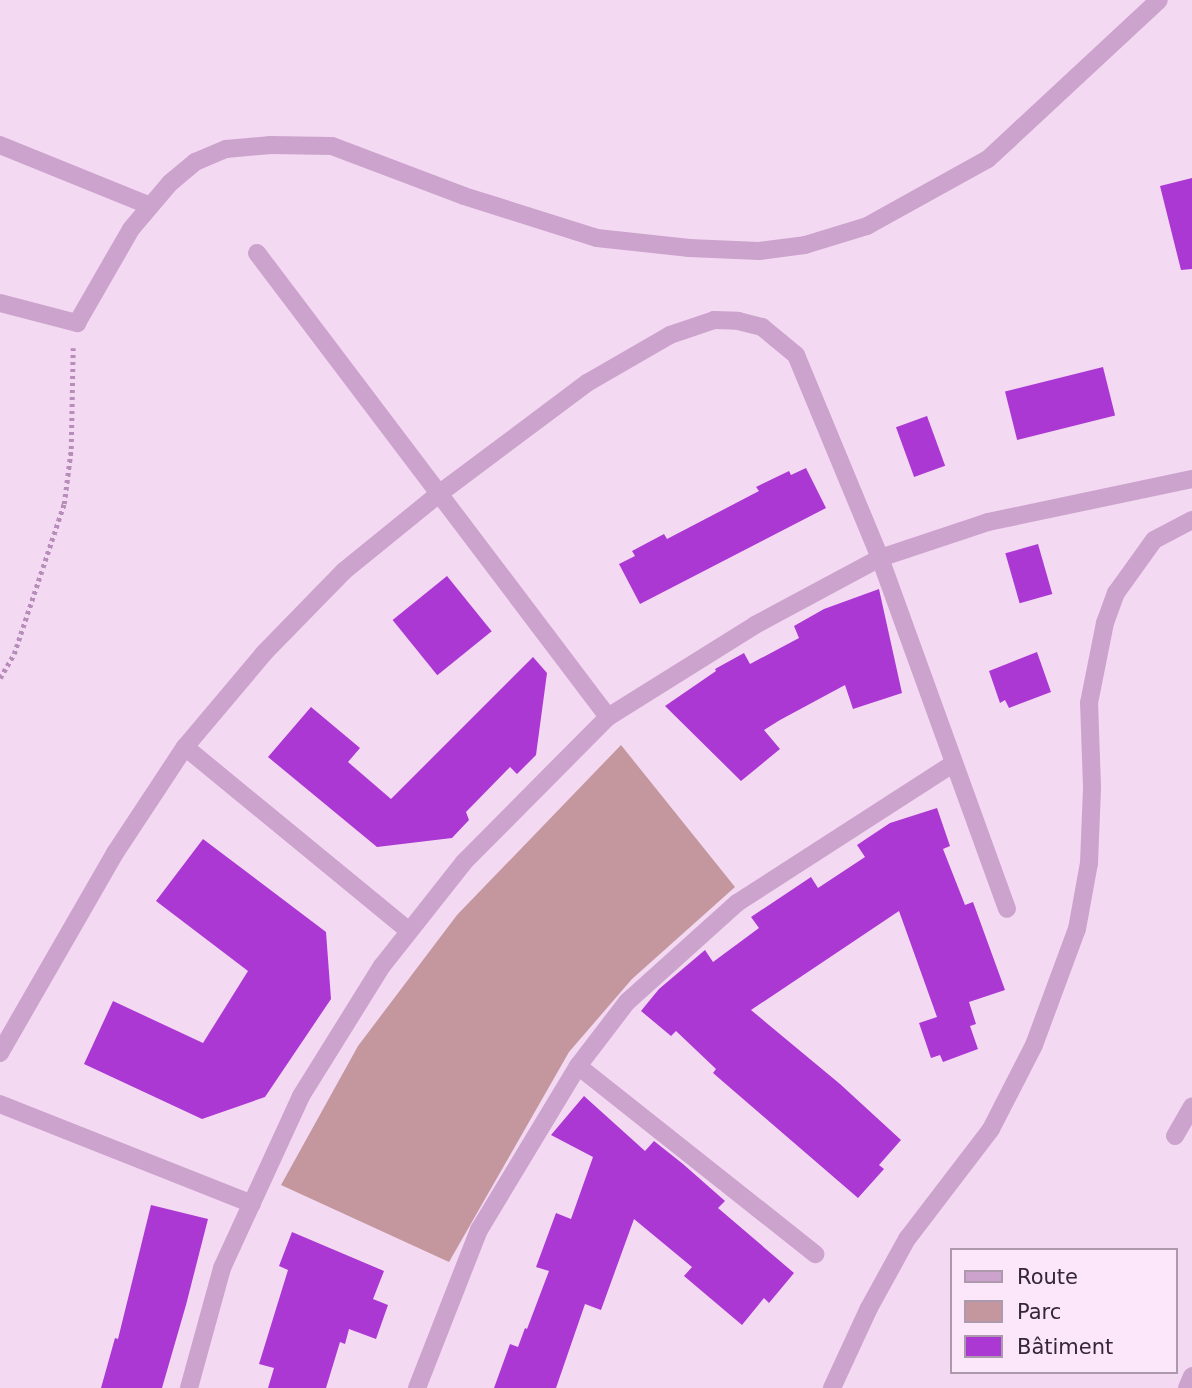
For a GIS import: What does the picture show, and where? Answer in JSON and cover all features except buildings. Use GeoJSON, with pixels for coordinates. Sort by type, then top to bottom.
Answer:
{"type":"FeatureCollection","features":[{"type":"Feature","properties":{"kind":"street"},"geometry":{"type":"LineString","coordinates":[[0,303],[77,323],[101,277],[148,205],[195,162],[226,149],[271,145],[332,146],[464,196],[597,238],[759,251],[806,245],[867,226],[988,159],[1159,0]]}},
{"type":"Feature","properties":{"kind":"street"},"geometry":{"type":"LineString","coordinates":[[0,145],[148,205]]}},
{"type":"Feature","properties":{"kind":"street"},"geometry":{"type":"LineString","coordinates":[[257,253],[608,717]]}},
{"type":"Feature","properties":{"kind":"street"},"geometry":{"type":"LineString","coordinates":[[0,1053],[115,853],[185,747],[265,652],[344,571],[440,493],[587,383],[670,335],[714,320],[738,321],[762,327],[796,355],[880,558],[1007,909]]}},
{"type":"Feature","properties":{"kind":"street"},"geometry":{"type":"LineString","coordinates":[[189,1388],[222,1268],[302,1097],[382,966],[464,862],[608,717],[755,625],[880,558],[988,522],[1192,479]]}},
{"type":"Feature","properties":{"kind":"street"},"geometry":{"type":"LineString","coordinates":[[832,1388],[893,1262],[907,1239],[991,1129],[1034,1045],[1077,929],[1089,863],[1092,774],[1089,703],[1105,623],[1116,593],[1154,540],[1192,520]]}},
{"type":"Feature","properties":{"kind":"street"},"geometry":{"type":"LineString","coordinates":[[185,747],[408,930]]}},
{"type":"Feature","properties":{"kind":"street"},"geometry":{"type":"LineString","coordinates":[[416,1388],[480,1230],[578,1066],[627,1002],[737,903],[953,764]]}},
{"type":"Feature","properties":{"kind":"street"},"geometry":{"type":"LineString","coordinates":[[578,1066],[815,1254]]}},
{"type":"Feature","properties":{"kind":"street"},"geometry":{"type":"LineString","coordinates":[[0,1104],[252,1204]]}},
{"type":"Feature","properties":{"kind":"street"},"geometry":{"type":"LineString","coordinates":[[1175,1136],[1192,1106]]}},
{"type":"Feature","properties":{"kind":"street"},"geometry":{"type":"LineString","coordinates":[[1187,1388],[1192,1376]]}},
{"type":"Feature","properties":{"kind":"path"},"geometry":{"type":"LineString","coordinates":[[0,678],[14,654],[64,504],[74,407],[71,358],[77,323]]}},
{"type":"Feature","properties":{"kind":"green space"},"geometry":{"type":"Polygon","coordinates":[[[621,745],[735,887],[632,979],[569,1052],[449,1262],[281,1185],[358,1046],[457,915],[621,745]]]}}]}
